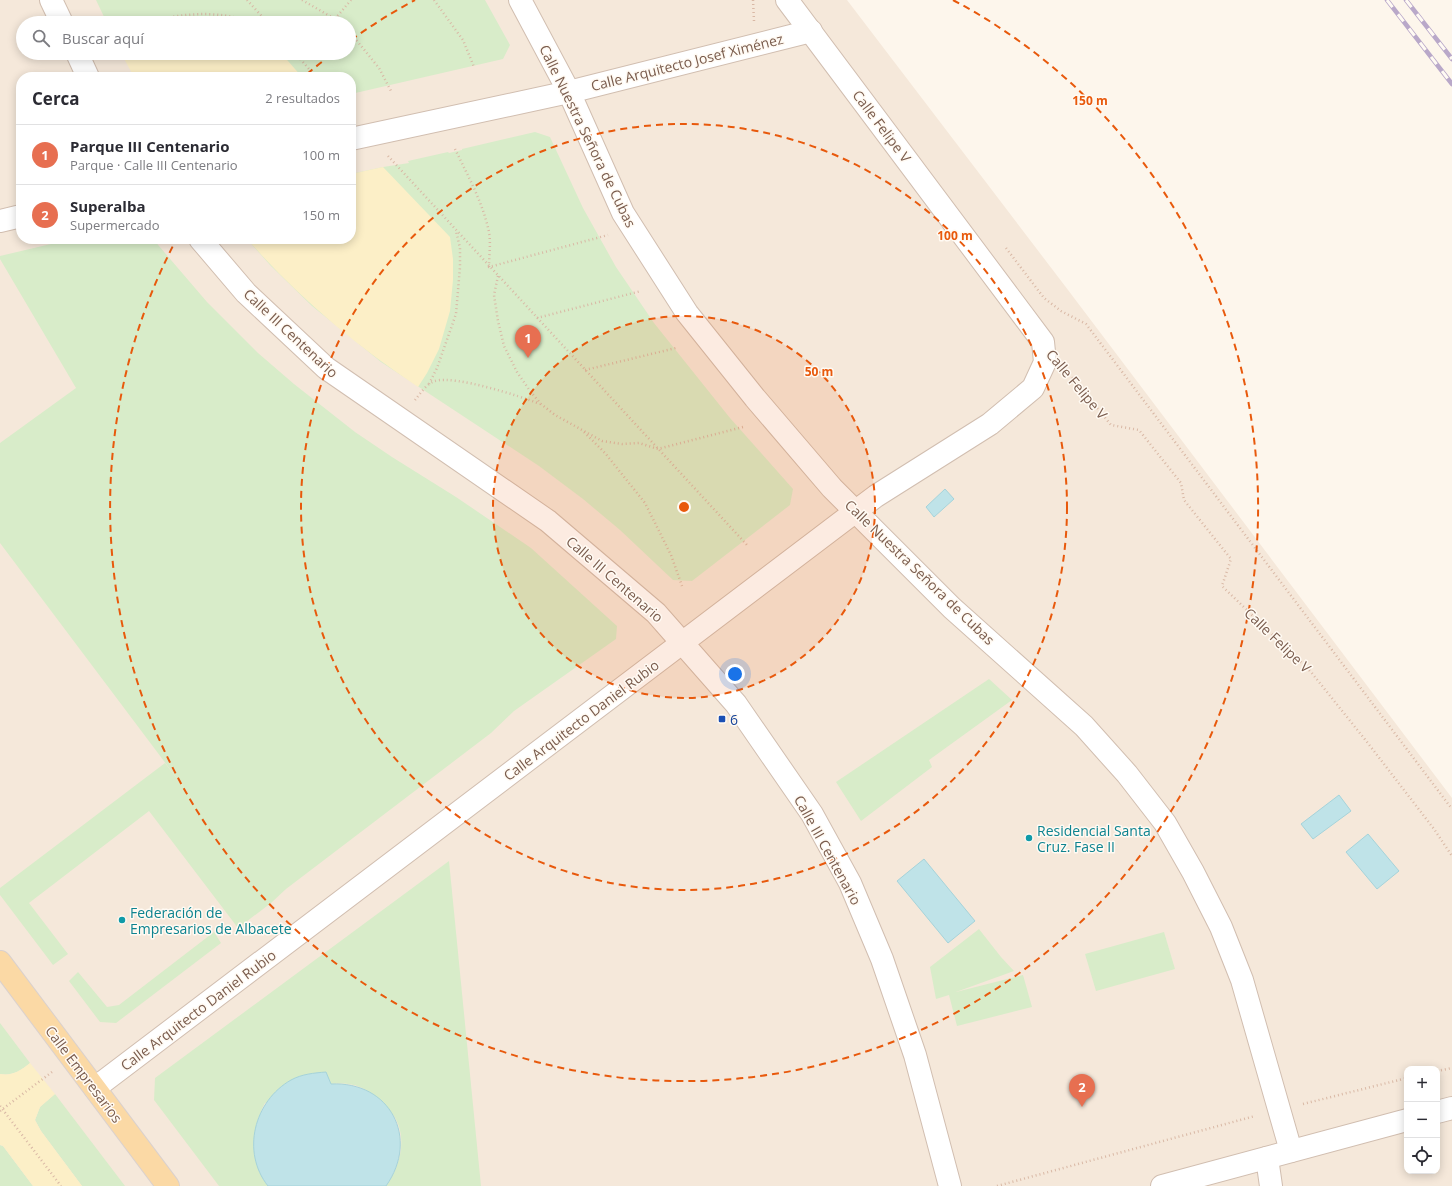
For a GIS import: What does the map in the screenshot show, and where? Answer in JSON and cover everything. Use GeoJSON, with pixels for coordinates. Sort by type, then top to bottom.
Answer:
{"type":"FeatureCollection","features":[{"type":"Feature","properties":{"kind":"main road","name":"Calle Empresarios"},"geometry":{"type":"LineString","coordinates":[[0,962],[168,1186]]}},
{"type":"Feature","properties":{"kind":"street"},"geometry":{"type":"LineString","coordinates":[[51,0],[59,16]]}},
{"type":"Feature","properties":{"kind":"street","name":"Calle Nuestra Señora de Cubas"},"geometry":{"type":"LineString","coordinates":[[520,0],[569,92],[623,213],[687,313],[832,488],[952,608],[1084,726],[1127,774],[1165,823],[1193,872],[1221,927],[1239,973],[1291,1151]]}},
{"type":"Feature","properties":{"kind":"street","name":"Calle Felipe V"},"geometry":{"type":"LineString","coordinates":[[787,0],[1042,342]]}},
{"type":"Feature","properties":{"kind":"street","name":"Calle Arquitecto Josef Ximénez"},"geometry":{"type":"LineString","coordinates":[[356,138],[569,92],[811,31]]}},
{"type":"Feature","properties":{"kind":"street"},"geometry":{"type":"LineString","coordinates":[[80,60],[86,72]]}},
{"type":"Feature","properties":{"kind":"street"},"geometry":{"type":"LineString","coordinates":[[0,220],[16,217]]}},
{"type":"Feature","properties":{"kind":"street","name":"Calle III Centenario"},"geometry":{"type":"LineString","coordinates":[[204,244],[246,293],[326,368],[548,521],[656,612],[740,710],[812,814],[850,883],[882,959],[915,1055],[950,1186]]}},
{"type":"Feature","properties":{"kind":"street","name":"Calle Arquitecto Daniel Rubio"},"geometry":{"type":"LineString","coordinates":[[95,1088],[856,511],[915,471],[990,424],[1033,388],[1045,362],[1042,342]]}},
{"type":"Feature","properties":{"kind":"street"},"geometry":{"type":"LineString","coordinates":[[1440,1111],[1452,1108]]}},
{"type":"Feature","properties":{"kind":"street"},"geometry":{"type":"LineString","coordinates":[[1162,1186],[1404,1121]]}},
{"type":"Feature","properties":{"kind":"street"},"geometry":{"type":"LineString","coordinates":[[1267,1158],[1271,1186]]}},
{"type":"Feature","properties":{"kind":"path"},"geometry":{"type":"LineString","coordinates":[[247,0],[262,16]]}},
{"type":"Feature","properties":{"kind":"path"},"geometry":{"type":"LineString","coordinates":[[302,0],[330,16]]}},
{"type":"Feature","properties":{"kind":"path"},"geometry":{"type":"LineString","coordinates":[[338,16],[351,0]]}},
{"type":"Feature","properties":{"kind":"path"},"geometry":{"type":"LineString","coordinates":[[434,0],[463,40],[474,67]]}},
{"type":"Feature","properties":{"kind":"path"},"geometry":{"type":"LineString","coordinates":[[183,16],[225,16]]}},
{"type":"Feature","properties":{"kind":"path"},"geometry":{"type":"LineString","coordinates":[[356,40],[379,68],[391,91]]}},
{"type":"Feature","properties":{"kind":"path"},"geometry":{"type":"LineString","coordinates":[[301,60],[312,72]]}},
{"type":"Feature","properties":{"kind":"path"},"geometry":{"type":"LineString","coordinates":[[372,134],[393,163],[747,545]]}},
{"type":"Feature","properties":{"kind":"path"},"geometry":{"type":"LineString","coordinates":[[455,149],[472,183],[482,208],[489,234],[489,267]]}},
{"type":"Feature","properties":{"kind":"path"},"geometry":{"type":"LineString","coordinates":[[400,419],[428,384],[437,368],[456,314],[460,248],[456,231]]}},
{"type":"Feature","properties":{"kind":"path"},"geometry":{"type":"LineString","coordinates":[[489,267],[608,235]]}},
{"type":"Feature","properties":{"kind":"path"},"geometry":{"type":"LineString","coordinates":[[1005,248],[1044,298],[1061,311],[1086,324],[1452,809]]}},
{"type":"Feature","properties":{"kind":"path"},"geometry":{"type":"LineString","coordinates":[[498,276],[494,295],[504,346],[517,372],[541,404],[555,415],[602,441],[622,444],[638,444],[658,449],[743,427]]}},
{"type":"Feature","properties":{"kind":"path"},"geometry":{"type":"LineString","coordinates":[[538,318],[641,291]]}},
{"type":"Feature","properties":{"kind":"path","name":"Calle Felipe V"},"geometry":{"type":"LineString","coordinates":[[1042,342],[1112,425],[1139,430],[1181,483],[1184,500],[1231,559],[1222,586],[1311,672],[1372,748],[1434,829],[1452,856]]}},
{"type":"Feature","properties":{"kind":"path"},"geometry":{"type":"LineString","coordinates":[[585,370],[676,348]]}},
{"type":"Feature","properties":{"kind":"path"},"geometry":{"type":"LineString","coordinates":[[428,384],[434,381],[449,380],[505,392],[524,397],[541,404]]}},
{"type":"Feature","properties":{"kind":"path"},"geometry":{"type":"LineString","coordinates":[[582,430],[605,453],[645,503],[671,555],[682,586]]}},
{"type":"Feature","properties":{"kind":"path"},"geometry":{"type":"LineString","coordinates":[[1,1110],[72,1057]]}},
{"type":"Feature","properties":{"kind":"path"},"geometry":{"type":"LineString","coordinates":[[1440,1070],[1452,1068]]}},
{"type":"Feature","properties":{"kind":"path"},"geometry":{"type":"LineString","coordinates":[[997,1186],[1278,1110],[1404,1079]]}},
{"type":"Feature","properties":{"kind":"path"},"geometry":{"type":"LineString","coordinates":[[0,1106],[1,1110],[60,1186]]}},
{"type":"Feature","properties":{"kind":"shaded area"},"geometry":{"type":"Polygon","coordinates":[[[0,0],[847,0],[1452,798],[1452,1186],[0,1186],[0,0]]]}},
{"type":"Feature","properties":{"kind":"green space"},"geometry":{"type":"Polygon","coordinates":[[[96,0],[485,0],[510,45],[503,59],[356,93],[356,72],[135,72],[129,60],[356,60],[356,16],[104,16],[96,0]]]}},
{"type":"Feature","properties":{"kind":"green space"},"geometry":{"type":"Polygon","coordinates":[[[535,132],[550,137],[583,208],[616,267],[654,323],[730,418],[793,489],[790,505],[692,581],[673,580],[620,530],[583,499],[539,466],[381,362],[312,306],[270,265],[251,244],[356,244],[356,173],[409,163],[408,161],[535,132]]]}},
{"type":"Feature","properties":{"kind":"green space"},"geometry":{"type":"Polygon","coordinates":[[[51,244],[157,244],[207,302],[258,353],[294,384],[355,432],[456,497],[531,548],[617,626],[616,639],[514,711],[491,733],[286,889],[271,903],[238,928],[149,811],[29,903],[68,954],[53,965],[0,895],[0,888],[165,763],[212,825],[0,543],[0,443],[76,388],[0,259],[0,256],[51,244]]]}},
{"type":"Feature","properties":{"kind":"green space"},"geometry":{"type":"Polygon","coordinates":[[[989,679],[1012,700],[929,760],[932,767],[861,821],[836,782],[989,679]]]}},
{"type":"Feature","properties":{"kind":"green space"},"geometry":{"type":"Polygon","coordinates":[[[449,861],[481,1186],[386,1186],[395,1170],[400,1152],[401,1134],[394,1116],[377,1099],[360,1087],[347,1084],[331,1084],[265,1103],[257,1124],[254,1145],[257,1166],[268,1186],[219,1186],[154,1100],[155,1078],[449,861]]]}},
{"type":"Feature","properties":{"kind":"green space"},"geometry":{"type":"Polygon","coordinates":[[[979,929],[1014,971],[956,992],[1023,975],[1032,1007],[957,1026],[949,995],[936,999],[930,967],[979,929]]]}},
{"type":"Feature","properties":{"kind":"green space"},"geometry":{"type":"Polygon","coordinates":[[[214,932],[221,943],[116,1023],[100,1022],[69,981],[78,972],[107,1007],[119,1005],[214,932]]]}},
{"type":"Feature","properties":{"kind":"green space"},"geometry":{"type":"Polygon","coordinates":[[[1164,932],[1175,969],[1096,991],[1085,954],[1164,932]]]}},
{"type":"Feature","properties":{"kind":"green space"},"geometry":{"type":"Polygon","coordinates":[[[0,1023],[30,1063],[20,1071],[13,1074],[0,1074],[0,1023]]]}},
{"type":"Feature","properties":{"kind":"green space"},"geometry":{"type":"Polygon","coordinates":[[[55,1094],[125,1186],[82,1186],[41,1131],[35,1120],[40,1107],[55,1094]]]}},
{"type":"Feature","properties":{"kind":"green space"},"geometry":{"type":"Polygon","coordinates":[[[0,1145],[3,1146],[33,1186],[0,1186],[0,1145]]]}},
{"type":"Feature","properties":{"kind":"sand"},"geometry":{"type":"Polygon","coordinates":[[[125,60],[287,60],[298,72],[131,72],[125,60]]]}},
{"type":"Feature","properties":{"kind":"sand"},"geometry":{"type":"Polygon","coordinates":[[[383,167],[450,237],[453,259],[453,280],[450,311],[439,349],[418,387],[349,337],[328,319],[306,300],[252,244],[356,244],[356,173],[383,167]]]}},
{"type":"Feature","properties":{"kind":"sand"},"geometry":{"type":"Polygon","coordinates":[[[30,1063],[55,1094],[40,1107],[35,1120],[41,1131],[82,1186],[33,1186],[3,1146],[0,1145],[0,1074],[16,1072],[30,1063]]]}},
{"type":"Feature","properties":{"kind":"water"},"geometry":{"type":"Polygon","coordinates":[[[945,489],[954,499],[934,517],[926,507],[945,489]]]}},
{"type":"Feature","properties":{"kind":"water"},"geometry":{"type":"Polygon","coordinates":[[[1339,795],[1351,811],[1313,839],[1301,824],[1339,795]]]}},
{"type":"Feature","properties":{"kind":"water"},"geometry":{"type":"Polygon","coordinates":[[[1368,834],[1399,871],[1377,889],[1346,852],[1368,834]]]}},
{"type":"Feature","properties":{"kind":"water"},"geometry":{"type":"Polygon","coordinates":[[[924,859],[975,921],[948,943],[897,881],[924,859]]]}},
{"type":"Feature","properties":{"kind":"water"},"geometry":{"type":"Polygon","coordinates":[[[326,1072],[331,1084],[352,1086],[369,1092],[383,1102],[393,1116],[399,1132],[400,1149],[396,1168],[386,1186],[268,1186],[260,1173],[255,1158],[254,1143],[260,1114],[268,1101],[278,1089],[295,1078],[313,1073],[326,1072]]]}},
{"type":"Feature","properties":{"kind":"railway"},"geometry":{"type":"LineString","coordinates":[[1387,0],[1452,84]]}},
{"type":"Feature","properties":{"kind":"railway"},"geometry":{"type":"LineString","coordinates":[[1406,0],[1452,59]]}},
{"type":"Feature","properties":{"kind":"place","name":"Parque III Centenario"},"geometry":{"type":"Point","coordinates":[528,358]}},
{"type":"Feature","properties":{"kind":"place","name":"6"},"geometry":{"type":"Point","coordinates":[722,719]}},
{"type":"Feature","properties":{"kind":"place","name":"Residencial Santa Cruz. Fase II"},"geometry":{"type":"Point","coordinates":[1029,838]}},
{"type":"Feature","properties":{"kind":"place","name":"Federación de Empresarios de Albacete"},"geometry":{"type":"Point","coordinates":[122,920]}},
{"type":"Feature","properties":{"kind":"place","name":"Superalba"},"geometry":{"type":"Point","coordinates":[1082,1107]}}]}
